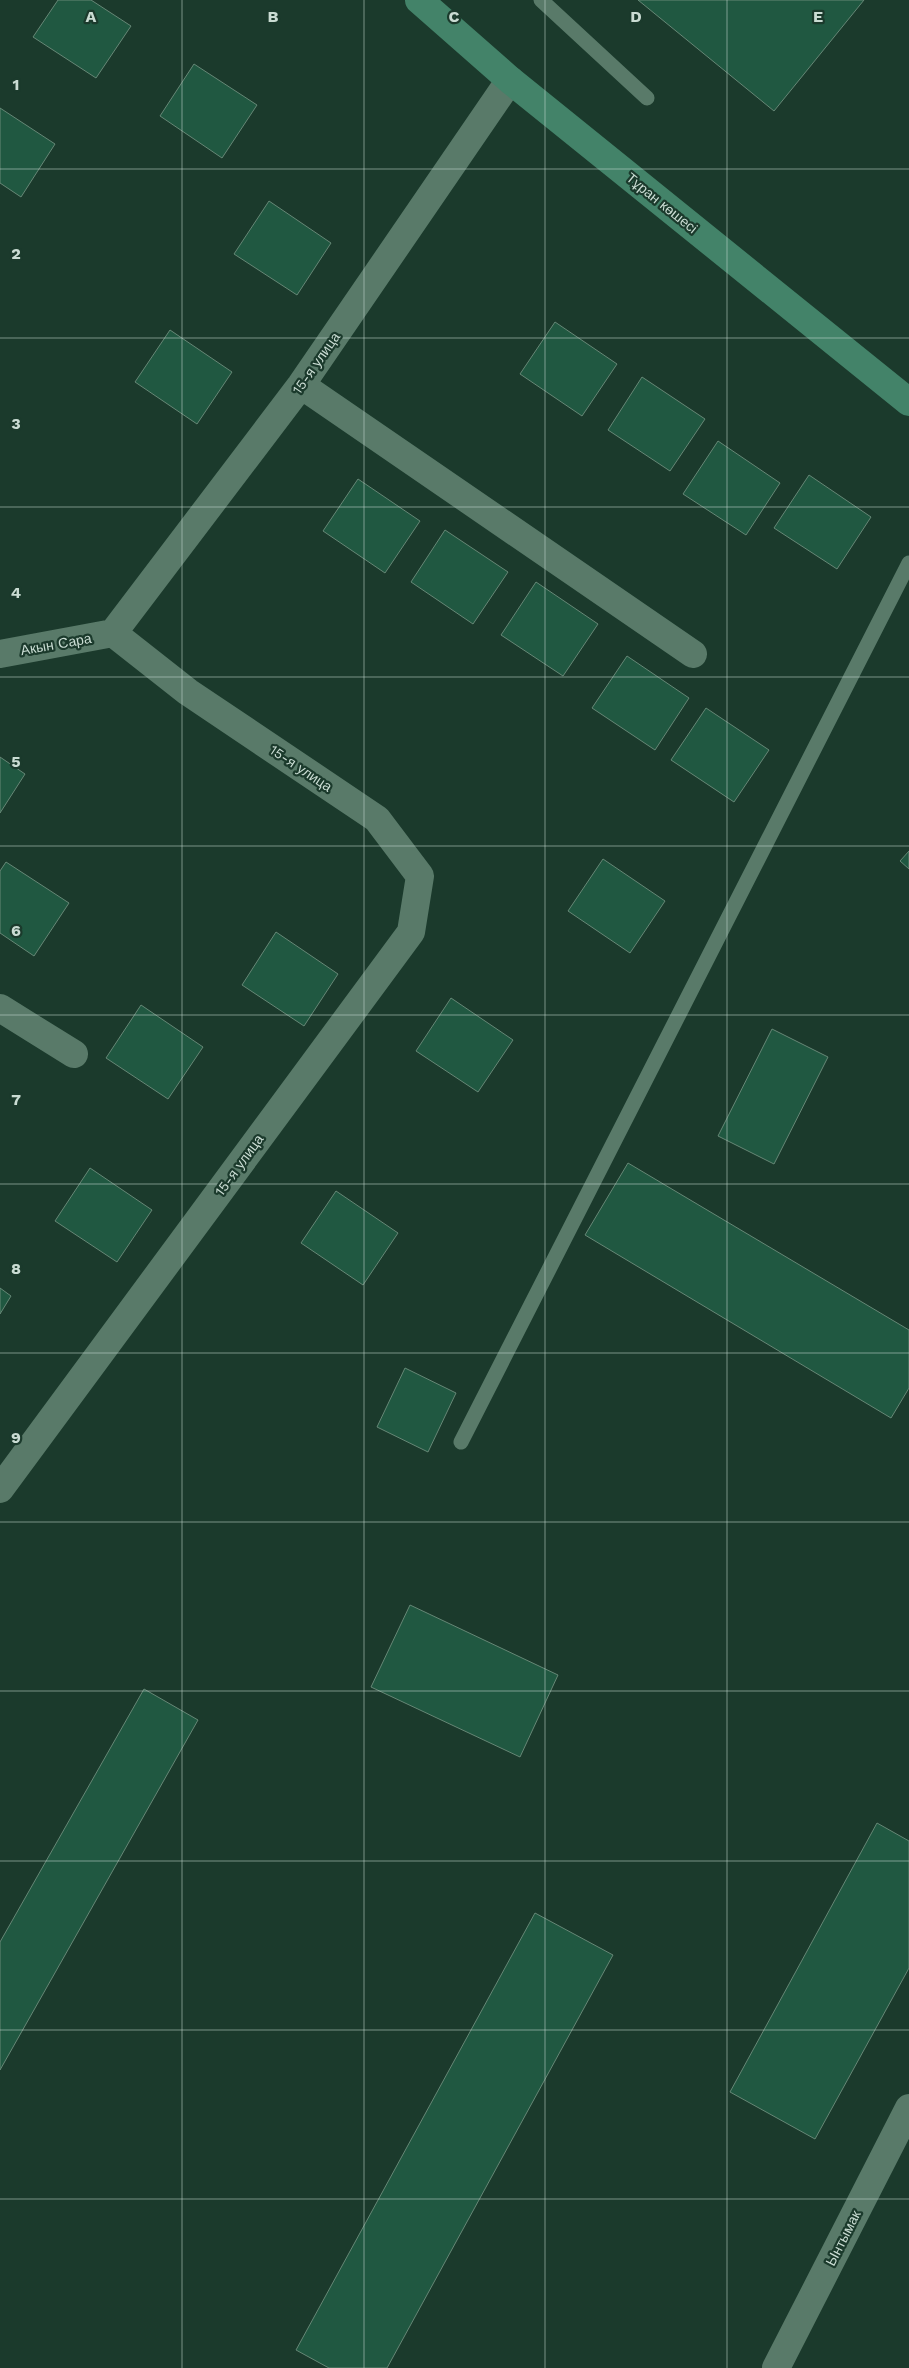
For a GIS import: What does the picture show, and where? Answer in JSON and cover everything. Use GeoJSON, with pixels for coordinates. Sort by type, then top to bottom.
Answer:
{"type":"FeatureCollection","features":[{"type":"Feature","properties":{"kind":"street","name":"Тұран көшесі"},"geometry":{"type":"LineString","coordinates":[[419,0],[510,80],[909,402]]}},
{"type":"Feature","properties":{"kind":"street","name":"15-я улица"},"geometry":{"type":"LineString","coordinates":[[0,1489],[411,932],[420,876],[377,819],[188,692],[112,633],[301,385],[510,80]]}},
{"type":"Feature","properties":{"kind":"street"},"geometry":{"type":"LineString","coordinates":[[301,385],[693,654]]}},
{"type":"Feature","properties":{"kind":"street","name":"Акын Сара"},"geometry":{"type":"LineString","coordinates":[[0,654],[112,633]]}},
{"type":"Feature","properties":{"kind":"street"},"geometry":{"type":"LineString","coordinates":[[0,1008],[74,1054]]}},
{"type":"Feature","properties":{"kind":"street","name":"Ынтымак"},"geometry":{"type":"LineString","coordinates":[[776,2368],[909,2108]]}},
{"type":"Feature","properties":{"kind":"lane"},"geometry":{"type":"LineString","coordinates":[[541,0],[647,98]]}},
{"type":"Feature","properties":{"kind":"lane"},"geometry":{"type":"LineString","coordinates":[[461,1442],[909,563]]}},
{"type":"Feature","properties":{"kind":"building"},"geometry":{"type":"Polygon","coordinates":[[[58,0],[91,0],[131,26],[96,78],[33,37],[58,0]]]}},
{"type":"Feature","properties":{"kind":"building"},"geometry":{"type":"Polygon","coordinates":[[[638,0],[864,0],[774,111],[638,0]]]}},
{"type":"Feature","properties":{"kind":"building"},"geometry":{"type":"Polygon","coordinates":[[[194,64],[257,105],[222,158],[160,116],[194,64]]]}},
{"type":"Feature","properties":{"kind":"building"},"geometry":{"type":"Polygon","coordinates":[[[0,108],[55,144],[21,197],[0,183],[0,108]]]}},
{"type":"Feature","properties":{"kind":"building"},"geometry":{"type":"Polygon","coordinates":[[[269,201],[331,243],[297,295],[234,254],[269,201]]]}},
{"type":"Feature","properties":{"kind":"building"},"geometry":{"type":"Polygon","coordinates":[[[555,322],[617,364],[582,416],[520,374],[555,322]]]}},
{"type":"Feature","properties":{"kind":"building"},"geometry":{"type":"Polygon","coordinates":[[[170,330],[232,372],[197,424],[135,382],[170,330]]]}},
{"type":"Feature","properties":{"kind":"building"},"geometry":{"type":"Polygon","coordinates":[[[642,377],[705,419],[670,471],[608,430],[642,377]]]}},
{"type":"Feature","properties":{"kind":"building"},"geometry":{"type":"Polygon","coordinates":[[[718,441],[780,483],[746,535],[683,494],[718,441]]]}},
{"type":"Feature","properties":{"kind":"building"},"geometry":{"type":"Polygon","coordinates":[[[809,475],[871,517],[837,569],[774,528],[809,475]]]}},
{"type":"Feature","properties":{"kind":"building"},"geometry":{"type":"Polygon","coordinates":[[[358,479],[420,521],[385,573],[323,531],[358,479]]]}},
{"type":"Feature","properties":{"kind":"building"},"geometry":{"type":"Polygon","coordinates":[[[445,530],[508,572],[473,624],[411,582],[445,530]]]}},
{"type":"Feature","properties":{"kind":"building"},"geometry":{"type":"Polygon","coordinates":[[[536,582],[598,624],[563,676],[501,635],[536,582]]]}},
{"type":"Feature","properties":{"kind":"building"},"geometry":{"type":"Polygon","coordinates":[[[627,656],[689,698],[655,750],[592,708],[627,656]]]}},
{"type":"Feature","properties":{"kind":"building"},"geometry":{"type":"Polygon","coordinates":[[[706,708],[769,750],[734,802],[671,760],[706,708]]]}},
{"type":"Feature","properties":{"kind":"building"},"geometry":{"type":"Polygon","coordinates":[[[0,757],[25,774],[0,813],[0,757]]]}},
{"type":"Feature","properties":{"kind":"building"},"geometry":{"type":"Polygon","coordinates":[[[909,851],[909,869],[900,861],[909,851]]]}},
{"type":"Feature","properties":{"kind":"building"},"geometry":{"type":"Polygon","coordinates":[[[603,859],[665,901],[630,953],[568,911],[603,859]]]}},
{"type":"Feature","properties":{"kind":"building"},"geometry":{"type":"Polygon","coordinates":[[[6,862],[69,903],[34,956],[0,933],[0,871],[6,862]]]}},
{"type":"Feature","properties":{"kind":"building"},"geometry":{"type":"Polygon","coordinates":[[[276,932],[338,974],[304,1026],[242,985],[276,932]]]}},
{"type":"Feature","properties":{"kind":"building"},"geometry":{"type":"Polygon","coordinates":[[[451,998],[513,1040],[478,1092],[416,1051],[451,998]]]}},
{"type":"Feature","properties":{"kind":"building"},"geometry":{"type":"Polygon","coordinates":[[[141,1005],[203,1047],[168,1099],[106,1058],[141,1005]]]}},
{"type":"Feature","properties":{"kind":"building"},"geometry":{"type":"Polygon","coordinates":[[[772,1029],[828,1057],[774,1164],[718,1136],[772,1029]]]}},
{"type":"Feature","properties":{"kind":"building"},"geometry":{"type":"Polygon","coordinates":[[[628,1163],[909,1330],[909,1388],[891,1418],[585,1235],[628,1163]]]}},
{"type":"Feature","properties":{"kind":"building"},"geometry":{"type":"Polygon","coordinates":[[[90,1168],[152,1210],[117,1262],[55,1221],[90,1168]]]}},
{"type":"Feature","properties":{"kind":"building"},"geometry":{"type":"Polygon","coordinates":[[[336,1191],[398,1233],[363,1285],[301,1243],[336,1191]]]}},
{"type":"Feature","properties":{"kind":"building"},"geometry":{"type":"Polygon","coordinates":[[[0,1288],[11,1296],[0,1314],[0,1288]]]}},
{"type":"Feature","properties":{"kind":"building"},"geometry":{"type":"Polygon","coordinates":[[[405,1368],[456,1393],[428,1452],[377,1427],[405,1368]]]}},
{"type":"Feature","properties":{"kind":"building"},"geometry":{"type":"Polygon","coordinates":[[[410,1605],[558,1675],[520,1757],[371,1687],[410,1605]]]}},
{"type":"Feature","properties":{"kind":"building"},"geometry":{"type":"Polygon","coordinates":[[[144,1689],[198,1720],[0,2070],[0,1942],[144,1689]]]}},
{"type":"Feature","properties":{"kind":"building"},"geometry":{"type":"Polygon","coordinates":[[[877,1823],[909,1841],[909,1968],[815,2139],[730,2092],[877,1823]]]}},
{"type":"Feature","properties":{"kind":"building"},"geometry":{"type":"Polygon","coordinates":[[[535,1913],[613,1955],[387,2368],[329,2368],[296,2350],[535,1913]]]}}]}
